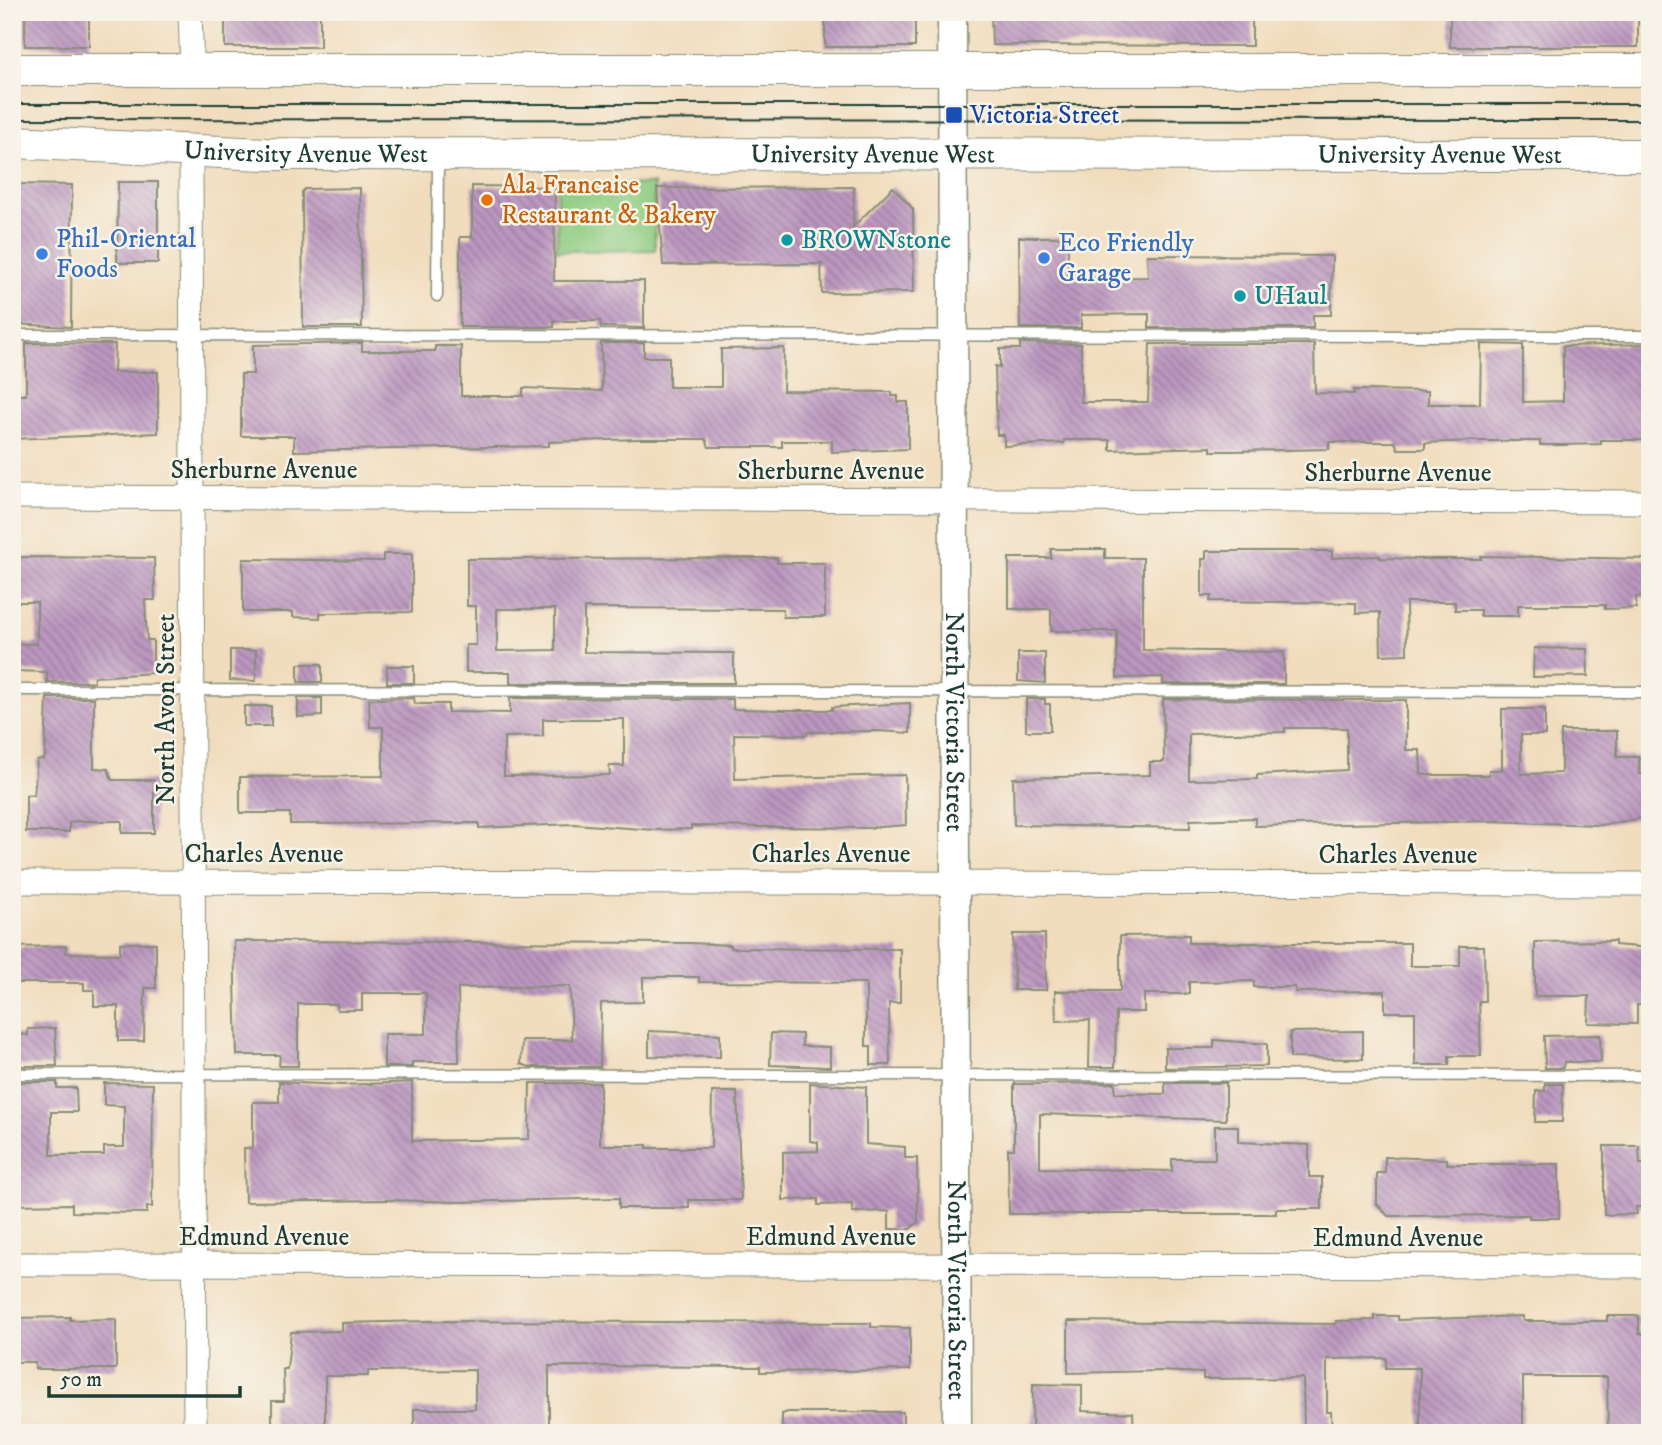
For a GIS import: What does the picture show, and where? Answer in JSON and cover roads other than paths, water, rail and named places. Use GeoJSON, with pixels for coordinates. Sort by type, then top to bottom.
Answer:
{"type":"FeatureCollection","features":[{"type":"Feature","properties":{"kind":"main road"},"geometry":{"type":"LineString","coordinates":[[12,70],[1650,70]]}},
{"type":"Feature","properties":{"kind":"main road","name":"University Avenue West"},"geometry":{"type":"LineString","coordinates":[[12,142],[191,153],[1650,155]]}},
{"type":"Feature","properties":{"kind":"street"},"geometry":{"type":"LineString","coordinates":[[190,12],[191,70]]}},
{"type":"Feature","properties":{"kind":"street","name":"North Victoria Street"},"geometry":{"type":"LineString","coordinates":[[952,12],[952,691],[957,1433]]}},
{"type":"Feature","properties":{"kind":"street","name":"North Avon Street"},"geometry":{"type":"LineString","coordinates":[[191,153],[195,1433]]}},
{"type":"Feature","properties":{"kind":"street","name":"Sherburne Avenue"},"geometry":{"type":"LineString","coordinates":[[12,498],[1650,502]]}},
{"type":"Feature","properties":{"kind":"street","name":"Charles Avenue"},"geometry":{"type":"LineString","coordinates":[[12,882],[1650,884]]}},
{"type":"Feature","properties":{"kind":"street","name":"Edmund Avenue"},"geometry":{"type":"LineString","coordinates":[[12,1264],[1650,1266]]}},
{"type":"Feature","properties":{"kind":"lane"},"geometry":{"type":"LineString","coordinates":[[437,296],[439,154]]}},
{"type":"Feature","properties":{"kind":"lane"},"geometry":{"type":"LineString","coordinates":[[12,335],[1650,335]]}},
{"type":"Feature","properties":{"kind":"lane"},"geometry":{"type":"LineString","coordinates":[[12,690],[1650,692]]}},
{"type":"Feature","properties":{"kind":"lane"},"geometry":{"type":"LineString","coordinates":[[12,1074],[954,1073],[1650,1076]]}},
{"type":"Feature","properties":{"kind":"tram line"},"geometry":{"type":"LineString","coordinates":[[12,104],[1650,104]]}},
{"type":"Feature","properties":{"kind":"tram line"},"geometry":{"type":"LineString","coordinates":[[12,119],[1650,120]]}},
{"type":"Feature","properties":{"kind":"place","name":"Victoria Street"},"geometry":{"type":"Point","coordinates":[954,115]}},
{"type":"Feature","properties":{"kind":"place","name":"Ala Francaise Restaurant & Bakery"},"geometry":{"type":"Point","coordinates":[487,200]}},
{"type":"Feature","properties":{"kind":"place","name":"BROWNstone"},"geometry":{"type":"Point","coordinates":[787,240]}},
{"type":"Feature","properties":{"kind":"place","name":"Phil-Oriental Foods"},"geometry":{"type":"Point","coordinates":[42,254]}},
{"type":"Feature","properties":{"kind":"place","name":"Eco Friendly Garage"},"geometry":{"type":"Point","coordinates":[1044,258]}},
{"type":"Feature","properties":{"kind":"place","name":"UHaul"},"geometry":{"type":"Point","coordinates":[1240,296]}}]}
